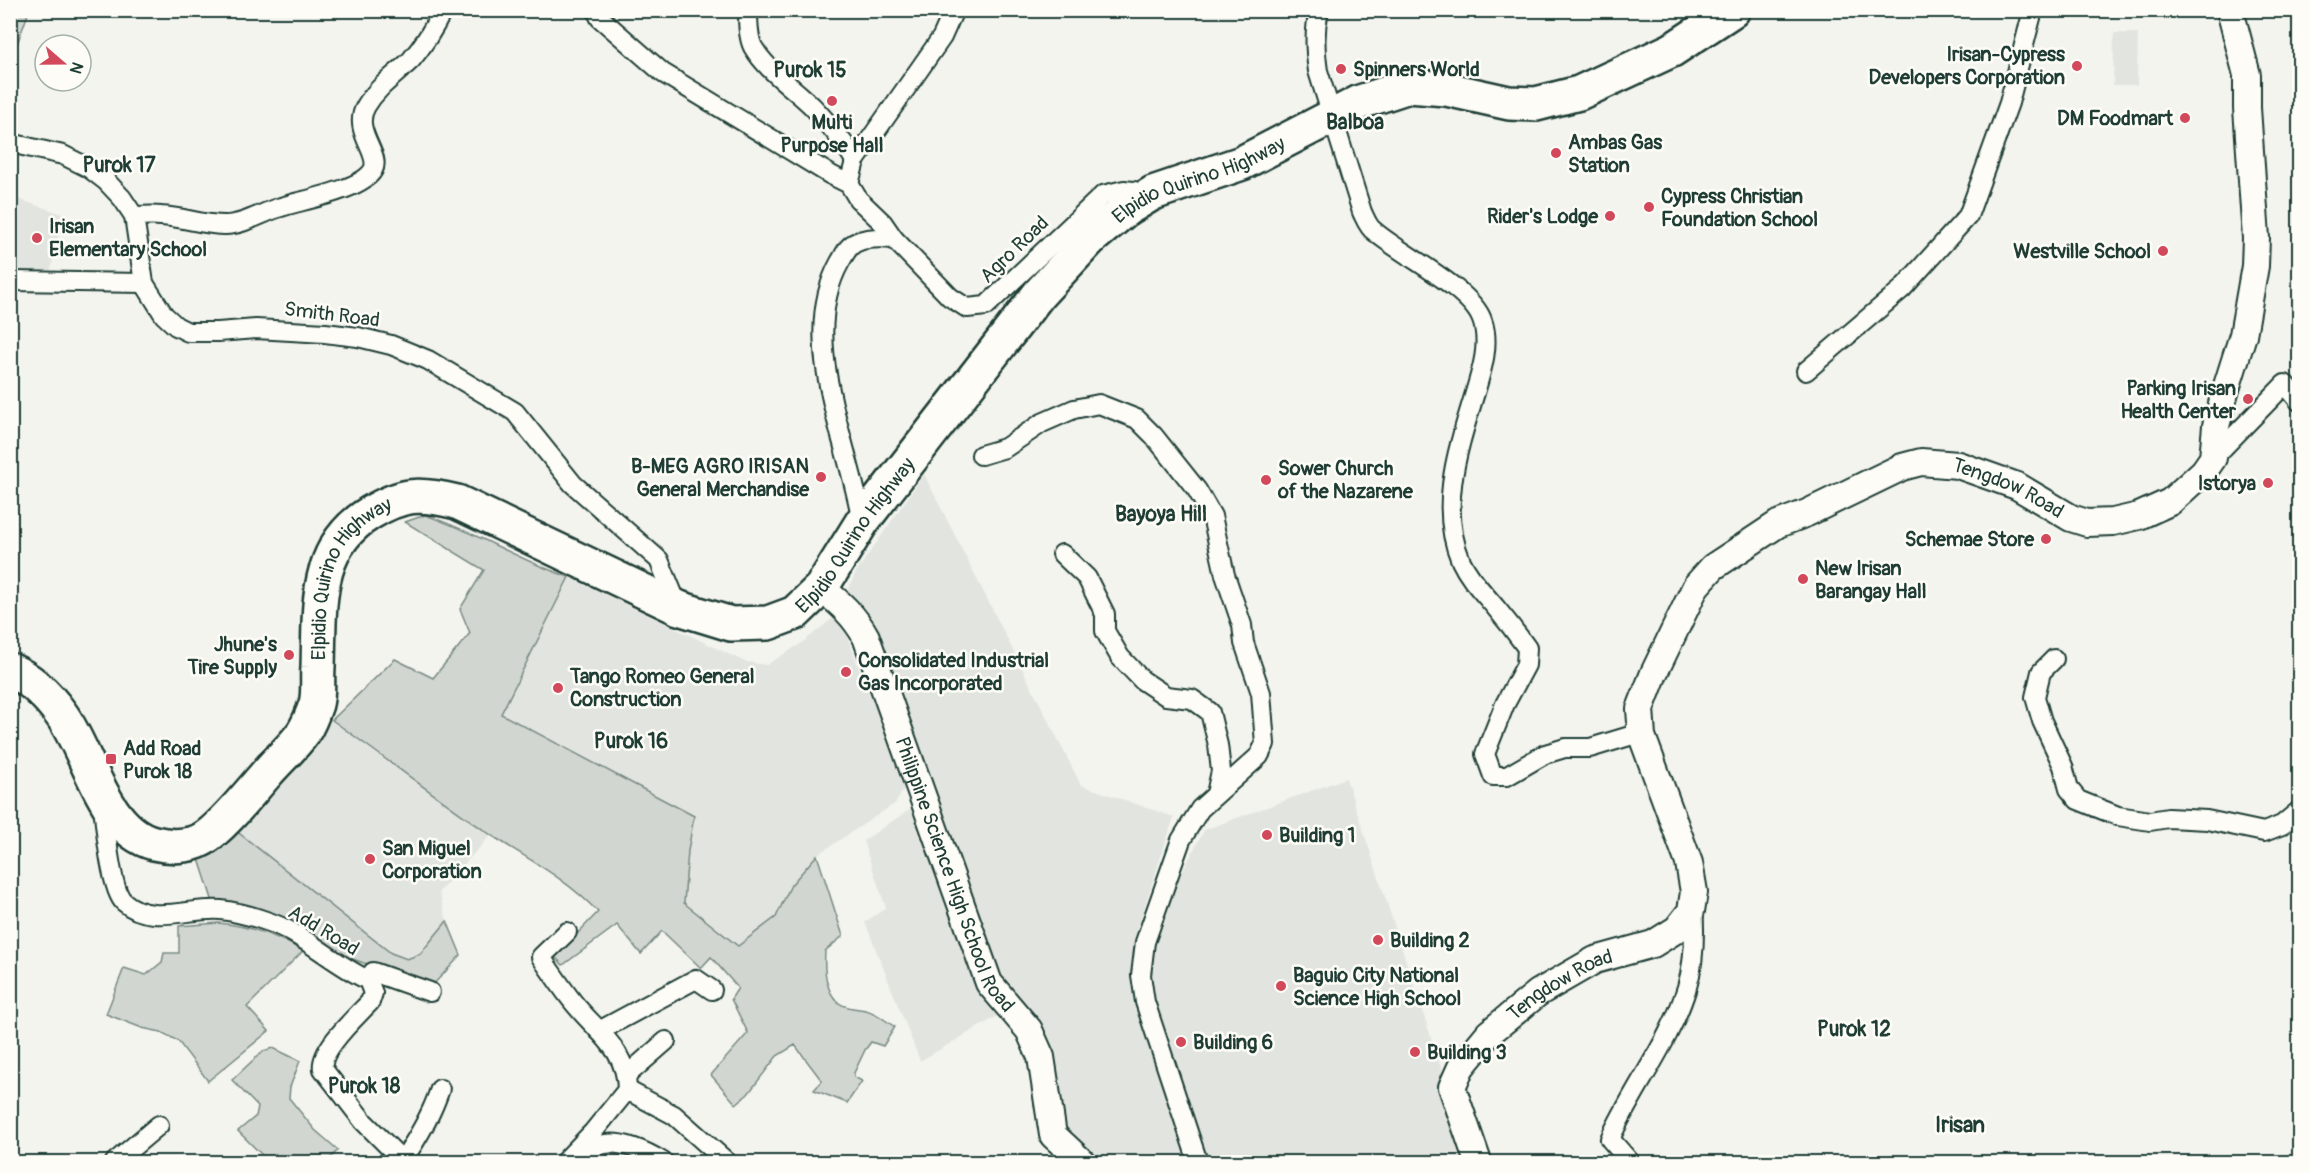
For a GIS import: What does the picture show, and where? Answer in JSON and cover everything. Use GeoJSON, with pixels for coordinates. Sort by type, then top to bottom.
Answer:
{"type":"FeatureCollection","features":[{"type":"Feature","properties":{"kind":"highway","name":"Elpidio Quirino Highway"},"geometry":{"type":"LineString","coordinates":[[10,670],[24,676],[62,715],[102,792],[121,821],[139,838],[170,846],[203,839],[226,818],[304,732],[316,701],[320,595],[324,573],[333,551],[354,523],[398,499],[430,495],[457,501],[679,608],[731,624],[768,623],[795,613],[821,588],[862,522],[1040,294],[1090,238],[1125,210],[1153,193],[1242,163],[1360,102],[1409,87],[1446,89],[1509,103],[1536,104],[1579,93],[1672,50],[1733,10]]}},
{"type":"Feature","properties":{"kind":"street"},"geometry":{"type":"LineString","coordinates":[[134,216],[161,216],[212,224],[234,224],[280,207],[325,196],[368,177],[374,169],[375,162],[363,135],[364,108],[424,44],[443,10]]}},
{"type":"Feature","properties":{"kind":"street"},"geometry":{"type":"LineString","coordinates":[[596,10],[600,18],[663,73],[849,184],[855,161],[942,37],[954,10]]}},
{"type":"Feature","properties":{"kind":"street"},"geometry":{"type":"LineString","coordinates":[[748,10],[752,45],[763,60],[813,107],[847,146],[855,161]]}},
{"type":"Feature","properties":{"kind":"street"},"geometry":{"type":"LineString","coordinates":[[1319,10],[1314,48],[1320,80],[1334,116],[1362,212],[1372,230],[1472,302],[1482,320],[1484,350],[1482,368],[1449,500],[1451,526],[1461,559],[1471,580],[1527,648],[1526,665],[1505,704],[1485,754],[1493,776],[1507,776],[1545,754],[1564,748],[1590,748],[1634,735],[1639,720]]}},
{"type":"Feature","properties":{"kind":"street"},"geometry":{"type":"LineString","coordinates":[[1806,371],[1902,289],[1968,216],[2009,103],[2033,10]]}},
{"type":"Feature","properties":{"kind":"street"},"geometry":{"type":"LineString","coordinates":[[2213,458],[2216,426],[2249,308],[2256,238],[2247,108],[2247,75],[2230,10]]}},
{"type":"Feature","properties":{"kind":"street","name":"Smith Road"},"geometry":{"type":"LineString","coordinates":[[10,143],[63,155],[89,168],[106,181],[122,198],[134,216],[144,283],[164,315],[176,326],[188,332],[287,330],[358,337],[390,345],[428,360],[515,412],[573,484],[659,560],[679,608]]}},
{"type":"Feature","properties":{"kind":"street","name":"Agro Road"},"geometry":{"type":"LineString","coordinates":[[849,184],[858,199],[883,223],[894,239],[950,297],[967,308],[986,306],[1103,195],[1124,190],[1153,193]]}},
{"type":"Feature","properties":{"kind":"street"},"geometry":{"type":"LineString","coordinates":[[862,522],[826,367],[823,324],[831,280],[849,247],[858,241],[876,238],[894,239]]}},
{"type":"Feature","properties":{"kind":"street"},"geometry":{"type":"LineString","coordinates":[[12,281],[144,283]]}},
{"type":"Feature","properties":{"kind":"street"},"geometry":{"type":"LineString","coordinates":[[2213,458],[2285,384],[2300,402]]}},
{"type":"Feature","properties":{"kind":"street"},"geometry":{"type":"LineString","coordinates":[[981,455],[1005,448],[1042,423],[1074,409],[1099,404],[1137,419],[1154,436],[1197,490],[1212,516],[1225,575],[1261,693],[1265,744],[1259,756],[1200,809],[1181,840],[1145,942],[1141,975],[1145,1002],[1198,1162]]}},
{"type":"Feature","properties":{"kind":"street","name":"Tengdow Road"},"geometry":{"type":"LineString","coordinates":[[1630,1162],[1610,1139],[1665,1036],[1687,986],[1694,937],[1693,881],[1689,863],[1642,736],[1639,720],[1642,699],[1696,586],[1713,567],[1778,524],[1807,513],[1894,470],[1921,462],[1958,465],[2017,486],[2070,518],[2087,523],[2113,522],[2139,516],[2170,502],[2194,483],[2213,458]]}},
{"type":"Feature","properties":{"kind":"street"},"geometry":{"type":"LineString","coordinates":[[1062,554],[1087,578],[1105,614],[1105,632],[1127,665],[1142,680],[1167,696],[1192,699],[1210,712],[1218,745],[1221,771],[1216,794]]}},
{"type":"Feature","properties":{"kind":"street","name":"Philippine Science High School Road"},"geometry":{"type":"LineString","coordinates":[[821,588],[846,607],[866,637],[989,983],[1029,1030],[1041,1057],[1053,1135],[1082,1162]]}},
{"type":"Feature","properties":{"kind":"street"},"geometry":{"type":"LineString","coordinates":[[2054,659],[2041,672],[2035,697],[2042,721],[2063,766],[2069,789],[2078,800],[2094,808],[2126,817],[2150,821],[2168,818],[2207,820],[2264,832],[2282,825],[2300,810]]}},
{"type":"Feature","properties":{"kind":"street","name":"Add Road"},"geometry":{"type":"LineString","coordinates":[[102,792],[116,890],[123,902],[140,911],[163,915],[221,910],[257,919],[293,933],[355,974],[368,980],[373,993],[370,1002],[326,1052],[322,1063],[328,1077],[364,1122],[403,1162],[424,1128],[440,1089]]}},
{"type":"Feature","properties":{"kind":"street","name":"Tengdow Road"},"geometry":{"type":"LineString","coordinates":[[1478,1162],[1452,1087],[1461,1067],[1489,1033],[1538,993],[1595,960],[1653,944],[1669,935],[1686,919],[1693,902]]}},
{"type":"Feature","properties":{"kind":"street"},"geometry":{"type":"LineString","coordinates":[[567,932],[541,957],[573,1002],[620,1055],[627,1082],[674,1115],[727,1162]]}},
{"type":"Feature","properties":{"kind":"street","name":"Add Road"},"geometry":{"type":"LineString","coordinates":[[368,980],[374,972],[430,992]]}},
{"type":"Feature","properties":{"kind":"street"},"geometry":{"type":"LineString","coordinates":[[599,1030],[696,979],[712,990]]}},
{"type":"Feature","properties":{"kind":"street"},"geometry":{"type":"LineString","coordinates":[[564,1162],[593,1132],[627,1082],[666,1041]]}},
{"type":"Feature","properties":{"kind":"street"},"geometry":{"type":"LineString","coordinates":[[115,1162],[159,1125]]}},
{"type":"Feature","properties":{"kind":"street"},"geometry":{"type":"LineString","coordinates":[[564,1162],[602,1145],[614,1144],[644,1152],[663,1162]]}},
{"type":"Feature","properties":{"kind":"shaded area"},"geometry":{"type":"Polygon","coordinates":[[[11,10],[29,11],[11,56],[11,10]]]}},
{"type":"Feature","properties":{"kind":"shaded area"},"geometry":{"type":"Polygon","coordinates":[[[2114,33],[2138,33],[2137,85],[2113,85],[2114,33]]]}},
{"type":"Feature","properties":{"kind":"shaded area","name":"Irisan Elementary School"},"geometry":{"type":"Polygon","coordinates":[[[18,199],[63,214],[51,270],[13,273],[18,199]]]}},
{"type":"Feature","properties":{"kind":"shaded area"},"geometry":{"type":"Polygon","coordinates":[[[924,474],[1081,785],[1174,817],[1134,939],[1132,977],[1193,1162],[1104,1162],[1072,1137],[1060,1115],[1049,1044],[1028,1006],[999,979],[870,618],[846,595],[856,572],[924,474]]]}},
{"type":"Feature","properties":{"kind":"shaded area"},"geometry":{"type":"Polygon","coordinates":[[[425,515],[569,577],[501,714],[694,816],[688,851],[684,903],[738,946],[776,917],[791,885],[817,855],[843,936],[825,951],[825,971],[830,992],[842,1005],[870,1011],[895,1027],[883,1046],[871,1042],[865,1050],[854,1073],[854,1077],[862,1081],[847,1103],[814,1090],[822,1081],[795,1045],[777,1056],[748,1094],[736,1104],[711,1075],[748,1033],[731,999],[738,988],[711,957],[701,968],[662,931],[641,954],[617,925],[563,965],[555,957],[598,912],[560,879],[491,835],[332,720],[395,659],[433,678],[470,633],[460,609],[484,570],[405,522],[425,515]]]}},
{"type":"Feature","properties":{"kind":"shaded area"},"geometry":{"type":"Polygon","coordinates":[[[569,577],[743,661],[766,665],[802,643],[839,613],[864,682],[884,724],[907,783],[896,803],[817,855],[791,885],[776,917],[738,946],[684,903],[688,851],[694,816],[501,714],[569,577]]]}},
{"type":"Feature","properties":{"kind":"shaded area"},"geometry":{"type":"Polygon","coordinates":[[[332,720],[491,835],[439,892],[447,921],[420,954],[407,959],[391,953],[235,830],[332,720]]]}},
{"type":"Feature","properties":{"kind":"shaded area","name":"Baguio City National Science High School"},"geometry":{"type":"Polygon","coordinates":[[[1346,778],[1472,1162],[1202,1162],[1149,1012],[1147,961],[1162,911],[1204,830],[1346,778]]]}},
{"type":"Feature","properties":{"kind":"shaded area"},"geometry":{"type":"Polygon","coordinates":[[[913,807],[1005,1012],[920,1061],[865,922],[886,908],[863,841],[913,807]]]}},
{"type":"Feature","properties":{"kind":"shaded area"},"geometry":{"type":"Polygon","coordinates":[[[235,830],[391,953],[407,959],[420,954],[447,921],[461,955],[431,987],[347,957],[290,921],[213,902],[198,856],[235,830]]]}},
{"type":"Feature","properties":{"kind":"shaded area"},"geometry":{"type":"Polygon","coordinates":[[[219,923],[262,932],[303,951],[247,1007],[269,1031],[208,1081],[178,1041],[161,1032],[142,1028],[106,1014],[124,968],[146,975],[162,962],[164,953],[179,953],[179,926],[219,923]]]}},
{"type":"Feature","properties":{"kind":"shaded area"},"geometry":{"type":"Polygon","coordinates":[[[273,1048],[300,1061],[290,1087],[289,1098],[315,1130],[338,1150],[327,1162],[269,1162],[238,1131],[256,1116],[258,1107],[232,1080],[263,1051],[273,1048]]]}},
{"type":"Feature","properties":{"kind":"place","name":"Irisan-Cypress Developers Corporation"},"geometry":{"type":"Point","coordinates":[2077,66]}},
{"type":"Feature","properties":{"kind":"place","name":"Spinners World"},"geometry":{"type":"Point","coordinates":[1341,69]}},
{"type":"Feature","properties":{"kind":"place","name":"Multi Purpose Hall"},"geometry":{"type":"Point","coordinates":[832,101]}},
{"type":"Feature","properties":{"kind":"place","name":"DM Foodmart"},"geometry":{"type":"Point","coordinates":[2185,118]}},
{"type":"Feature","properties":{"kind":"place","name":"Ambas Gas Station"},"geometry":{"type":"Point","coordinates":[1556,153]}},
{"type":"Feature","properties":{"kind":"place","name":"Cypress Christian Foundation School"},"geometry":{"type":"Point","coordinates":[1649,207]}},
{"type":"Feature","properties":{"kind":"place","name":"Rider's Lodge"},"geometry":{"type":"Point","coordinates":[1610,216]}},
{"type":"Feature","properties":{"kind":"place","name":"Irisan Elementary School"},"geometry":{"type":"Point","coordinates":[37,238]}},
{"type":"Feature","properties":{"kind":"place","name":"Westville School"},"geometry":{"type":"Point","coordinates":[2163,251]}},
{"type":"Feature","properties":{"kind":"place","name":"Parking Irisan Health Center"},"geometry":{"type":"Point","coordinates":[2248,399]}},
{"type":"Feature","properties":{"kind":"place","name":"B-MEG AGRO IRISAN General Merchandise"},"geometry":{"type":"Point","coordinates":[821,477]}},
{"type":"Feature","properties":{"kind":"place","name":"Sower Church of the Nazarene"},"geometry":{"type":"Point","coordinates":[1266,480]}},
{"type":"Feature","properties":{"kind":"place","name":"Istorya"},"geometry":{"type":"Point","coordinates":[2268,483]}},
{"type":"Feature","properties":{"kind":"place","name":"Schemae Store"},"geometry":{"type":"Point","coordinates":[2046,539]}},
{"type":"Feature","properties":{"kind":"place","name":"New Irisan Barangay Hall"},"geometry":{"type":"Point","coordinates":[1803,579]}},
{"type":"Feature","properties":{"kind":"place","name":"Jhune's Tire Supply"},"geometry":{"type":"Point","coordinates":[289,655]}},
{"type":"Feature","properties":{"kind":"place","name":"Consolidated Industrial Gas Incorporated"},"geometry":{"type":"Point","coordinates":[846,672]}},
{"type":"Feature","properties":{"kind":"place","name":"Tango Romeo General Construction"},"geometry":{"type":"Point","coordinates":[558,688]}},
{"type":"Feature","properties":{"kind":"place","name":"Add Road Purok 18"},"geometry":{"type":"Point","coordinates":[111,759]}},
{"type":"Feature","properties":{"kind":"place","name":"Building 1"},"geometry":{"type":"Point","coordinates":[1267,835]}},
{"type":"Feature","properties":{"kind":"place","name":"San Miguel Corporation"},"geometry":{"type":"Point","coordinates":[370,859]}},
{"type":"Feature","properties":{"kind":"place","name":"Building 2"},"geometry":{"type":"Point","coordinates":[1378,940]}},
{"type":"Feature","properties":{"kind":"place","name":"Baguio City National Science High School"},"geometry":{"type":"Point","coordinates":[1281,986]}},
{"type":"Feature","properties":{"kind":"place","name":"Building 6"},"geometry":{"type":"Point","coordinates":[1181,1042]}},
{"type":"Feature","properties":{"kind":"place","name":"Building 3"},"geometry":{"type":"Point","coordinates":[1415,1052]}},
{"type":"Feature","properties":{"kind":"district","name":"Purok 15"},"geometry":{"type":"Point","coordinates":[810,70]}},
{"type":"Feature","properties":{"kind":"district","name":"Balboa"},"geometry":{"type":"Point","coordinates":[1355,122]}},
{"type":"Feature","properties":{"kind":"district","name":"Purok 17"},"geometry":{"type":"Point","coordinates":[119,165]}},
{"type":"Feature","properties":{"kind":"district","name":"Bayoya Hill"},"geometry":{"type":"Point","coordinates":[1161,514]}},
{"type":"Feature","properties":{"kind":"district","name":"Purok 16"},"geometry":{"type":"Point","coordinates":[631,741]}},
{"type":"Feature","properties":{"kind":"district","name":"Purok 12"},"geometry":{"type":"Point","coordinates":[1854,1029]}},
{"type":"Feature","properties":{"kind":"district","name":"Purok 18"},"geometry":{"type":"Point","coordinates":[364,1086]}},
{"type":"Feature","properties":{"kind":"district","name":"Irisan"},"geometry":{"type":"Point","coordinates":[1960,1124]}}]}
